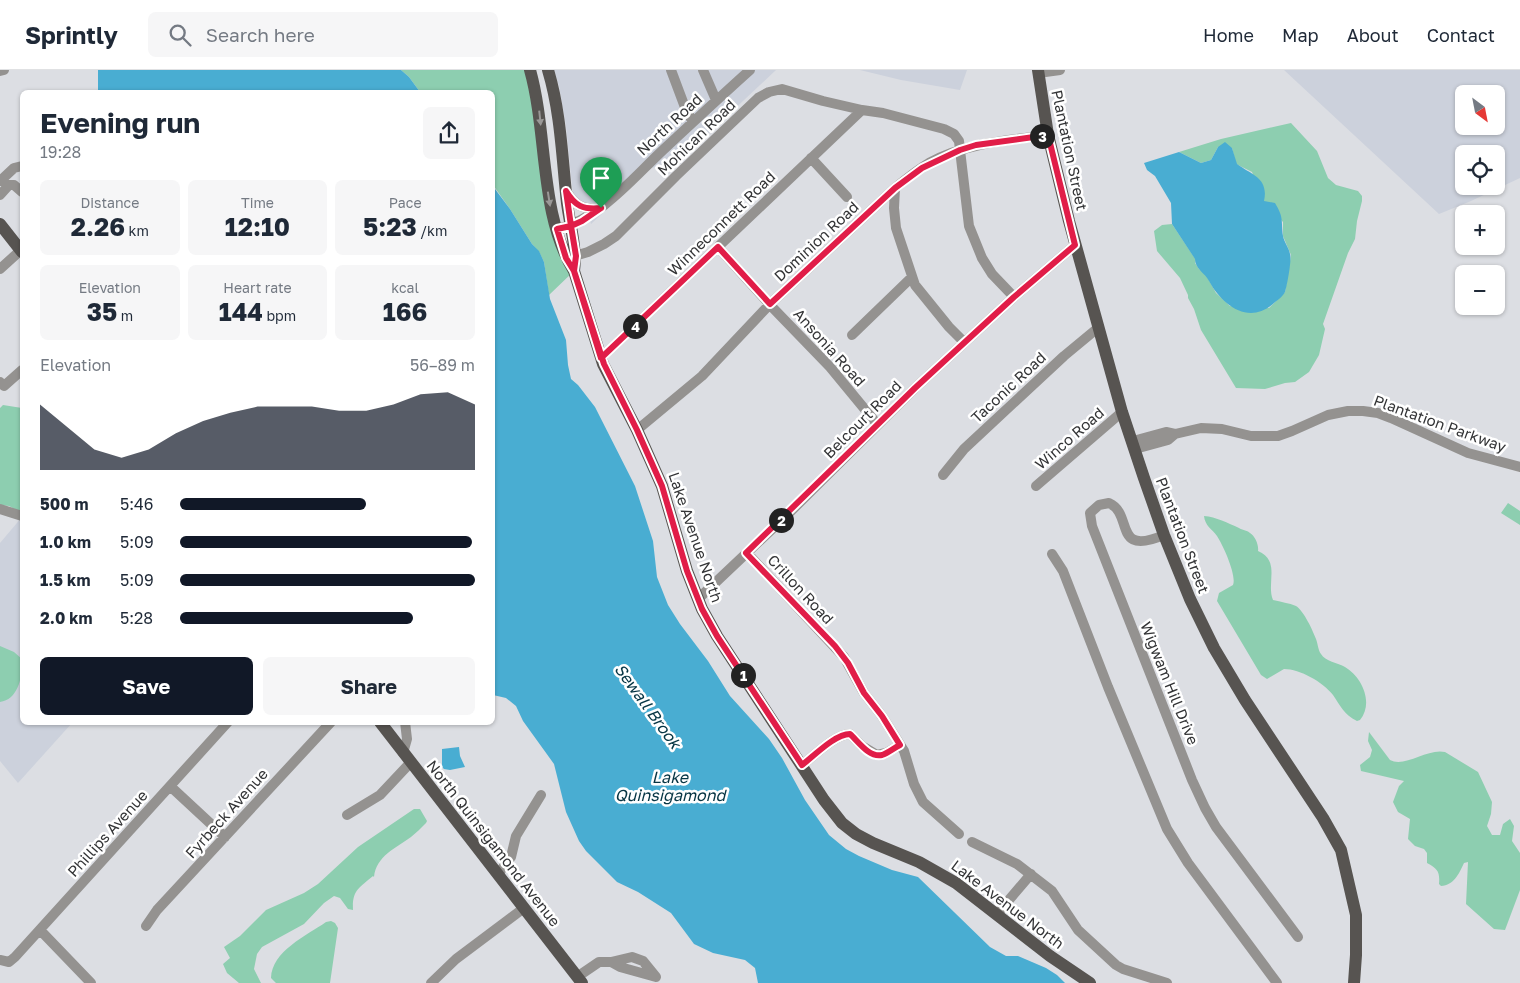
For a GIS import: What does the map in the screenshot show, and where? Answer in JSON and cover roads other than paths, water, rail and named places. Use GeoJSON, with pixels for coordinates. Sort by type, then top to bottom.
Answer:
{"type":"FeatureCollection","features":[{"type":"Feature","properties":{"kind":"main road","name":"Lake Avenue North"},"geometry":{"type":"LineString","coordinates":[[530,70],[538,106],[550,203],[557,229],[571,257]]}},
{"type":"Feature","properties":{"kind":"main road","name":"Lake Avenue North"},"geometry":{"type":"LineString","coordinates":[[548,70],[558,114],[571,226],[571,257],[574,271],[601,358],[637,430],[662,486],[687,571],[698,599],[717,636],[830,808],[849,829],[864,839],[938,872],[965,889],[1057,961],[1090,983]]}},
{"type":"Feature","properties":{"kind":"main road","name":"Plantation Street"},"geometry":{"type":"LineString","coordinates":[[1038,72],[1048,135],[1075,245],[1122,412],[1164,535],[1194,607],[1214,648],[1245,700],[1323,818],[1341,850],[1356,915],[1354,983]]}},
{"type":"Feature","properties":{"kind":"main road"},"geometry":{"type":"LineString","coordinates":[[0,224],[20,249]]}},
{"type":"Feature","properties":{"kind":"main road","name":"North Quinsigamond Avenue"},"geometry":{"type":"LineString","coordinates":[[382,725],[579,980]]}},
{"type":"Feature","properties":{"kind":"street"},"geometry":{"type":"LineString","coordinates":[[0,72],[4,70]]}},
{"type":"Feature","properties":{"kind":"street"},"geometry":{"type":"LineString","coordinates":[[672,70],[686,110],[693,122]]}},
{"type":"Feature","properties":{"kind":"street"},"geometry":{"type":"LineString","coordinates":[[703,70],[716,100]]}},
{"type":"Feature","properties":{"kind":"street","name":"North Road"},"geometry":{"type":"LineString","coordinates":[[557,229],[582,221],[601,208],[750,70]]}},
{"type":"Feature","properties":{"kind":"street"},"geometry":{"type":"LineString","coordinates":[[1038,72],[1060,70]]}},
{"type":"Feature","properties":{"kind":"street","name":"Mohican Road"},"geometry":{"type":"LineString","coordinates":[[571,257],[604,244],[616,236],[716,137],[758,98],[768,92],[782,89],[823,101],[884,113],[944,129],[954,134],[959,141],[960,150]]}},
{"type":"Feature","properties":{"kind":"street","name":"Winneconnett Road"},"geometry":{"type":"LineString","coordinates":[[601,358],[862,110]]}},
{"type":"Feature","properties":{"kind":"street","name":"Dominion Road"},"geometry":{"type":"LineString","coordinates":[[637,430],[702,376],[770,304],[895,188],[928,164],[960,150],[989,143],[1048,135]]}},
{"type":"Feature","properties":{"kind":"street"},"geometry":{"type":"LineString","coordinates":[[960,150],[969,226],[982,258],[992,274],[1014,297]]}},
{"type":"Feature","properties":{"kind":"street"},"geometry":{"type":"LineString","coordinates":[[811,158],[847,197]]}},
{"type":"Feature","properties":{"kind":"street"},"geometry":{"type":"LineString","coordinates":[[0,182],[14,168],[20,166]]}},
{"type":"Feature","properties":{"kind":"street"},"geometry":{"type":"LineString","coordinates":[[0,195],[9,186],[14,185],[20,190]]}},
{"type":"Feature","properties":{"kind":"street"},"geometry":{"type":"LineString","coordinates":[[895,188],[896,228],[912,277],[920,293],[964,342]]}},
{"type":"Feature","properties":{"kind":"street"},"geometry":{"type":"LineString","coordinates":[[566,191],[579,206],[591,209],[601,208]]}},
{"type":"Feature","properties":{"kind":"street","name":"Belcourt Road"},"geometry":{"type":"LineString","coordinates":[[698,599],[964,342],[1075,245]]}},
{"type":"Feature","properties":{"kind":"street","name":"Ansonia Road"},"geometry":{"type":"LineString","coordinates":[[718,247],[830,366],[877,424]]}},
{"type":"Feature","properties":{"kind":"street"},"geometry":{"type":"LineString","coordinates":[[0,269],[20,253]]}},
{"type":"Feature","properties":{"kind":"street"},"geometry":{"type":"LineString","coordinates":[[852,335],[912,277]]}},
{"type":"Feature","properties":{"kind":"street","name":"Taconic Road"},"geometry":{"type":"LineString","coordinates":[[943,475],[969,444],[1022,397],[1064,356],[1099,327]]}},
{"type":"Feature","properties":{"kind":"street"},"geometry":{"type":"LineString","coordinates":[[2,384],[20,371]]}},
{"type":"Feature","properties":{"kind":"street","name":"Plantation Parkway"},"geometry":{"type":"LineString","coordinates":[[1134,445],[1168,440],[1175,434],[1194,429],[1208,428],[1228,430],[1251,436],[1273,436],[1285,434],[1328,415],[1363,410],[1391,418],[1468,453],[1520,467]]}},
{"type":"Feature","properties":{"kind":"street","name":"Winco Road"},"geometry":{"type":"LineString","coordinates":[[1036,486],[1122,412]]}},
{"type":"Feature","properties":{"kind":"street","name":"Wigwam Hill Drive"},"geometry":{"type":"LineString","coordinates":[[1164,535],[1148,542],[1133,538],[1128,535],[1116,507],[1109,503],[1098,505],[1090,514],[1092,526],[1192,780],[1205,808],[1216,827],[1298,937]]}},
{"type":"Feature","properties":{"kind":"street"},"geometry":{"type":"LineString","coordinates":[[0,509],[20,515]]}},
{"type":"Feature","properties":{"kind":"street","name":"Crillon Road"},"geometry":{"type":"LineString","coordinates":[[746,553],[848,663],[864,693],[882,716],[906,756],[914,784],[923,802],[959,834]]}},
{"type":"Feature","properties":{"kind":"street"},"geometry":{"type":"LineString","coordinates":[[1052,554],[1063,571],[1108,687],[1167,829],[1188,863],[1277,983]]}},
{"type":"Feature","properties":{"kind":"street","name":"Phillips Avenue"},"geometry":{"type":"LineString","coordinates":[[4,961],[15,957],[225,725]]}},
{"type":"Feature","properties":{"kind":"street","name":"Fyrbeck Avenue"},"geometry":{"type":"LineString","coordinates":[[146,926],[157,910],[328,725]]}},
{"type":"Feature","properties":{"kind":"street"},"geometry":{"type":"LineString","coordinates":[[347,815],[380,794],[407,757],[406,725]]}},
{"type":"Feature","properties":{"kind":"street"},"geometry":{"type":"LineString","coordinates":[[802,765],[831,742],[847,733],[862,746],[877,755],[886,753],[900,745]]}},
{"type":"Feature","properties":{"kind":"street"},"geometry":{"type":"LineString","coordinates":[[170,786],[225,837]]}},
{"type":"Feature","properties":{"kind":"street"},"geometry":{"type":"LineString","coordinates":[[498,874],[511,857],[516,836],[542,795]]}},
{"type":"Feature","properties":{"kind":"street"},"geometry":{"type":"LineString","coordinates":[[972,842],[1017,864],[1031,874],[1057,898],[1082,935],[1116,965],[1167,983]]}},
{"type":"Feature","properties":{"kind":"street"},"geometry":{"type":"LineString","coordinates":[[997,914],[1031,874]]}},
{"type":"Feature","properties":{"kind":"street"},"geometry":{"type":"LineString","coordinates":[[431,983],[456,959],[524,908]]}},
{"type":"Feature","properties":{"kind":"street"},"geometry":{"type":"LineString","coordinates":[[40,930],[91,983]]}},
{"type":"Feature","properties":{"kind":"street"},"geometry":{"type":"LineString","coordinates":[[579,980],[599,962],[611,962],[630,957],[636,958],[648,966],[659,980]]}},
{"type":"Feature","properties":{"kind":"water"},"geometry":{"type":"Polygon","coordinates":[[[98,70],[401,70],[419,90],[98,90],[98,70]]]}},
{"type":"Feature","properties":{"kind":"water"},"geometry":{"type":"Polygon","coordinates":[[[1225,142],[1232,148],[1237,164],[1262,182],[1265,193],[1264,201],[1275,203],[1278,208],[1281,216],[1283,236],[1290,254],[1289,273],[1284,293],[1265,310],[1255,313],[1237,310],[1229,305],[1221,298],[1198,268],[1195,259],[1172,224],[1171,203],[1155,176],[1147,170],[1144,163],[1179,152],[1201,163],[1211,160],[1218,147],[1225,142]]]}},
{"type":"Feature","properties":{"kind":"water","name":"Lake Quinsigamond"},"geometry":{"type":"Polygon","coordinates":[[[495,189],[532,244],[539,251],[544,262],[550,299],[566,340],[571,379],[595,407],[635,486],[653,541],[657,577],[668,605],[708,661],[730,696],[769,739],[782,758],[805,800],[829,835],[846,849],[859,856],[892,870],[918,877],[990,947],[1006,956],[1018,956],[1046,968],[1065,983],[758,983],[755,968],[745,960],[713,953],[694,944],[671,913],[638,892],[617,882],[586,851],[579,841],[566,812],[554,764],[523,721],[516,706],[506,698],[495,695],[495,189]]]}},
{"type":"Feature","properties":{"kind":"water"},"geometry":{"type":"Polygon","coordinates":[[[459,747],[460,756],[465,767],[450,770],[444,769],[442,767],[442,749],[459,747]]]}},
{"type":"Feature","properties":{"kind":"water label","name":"Sewall Brook"},"geometry":{"type":"Point","coordinates":[648,706]}}]}
